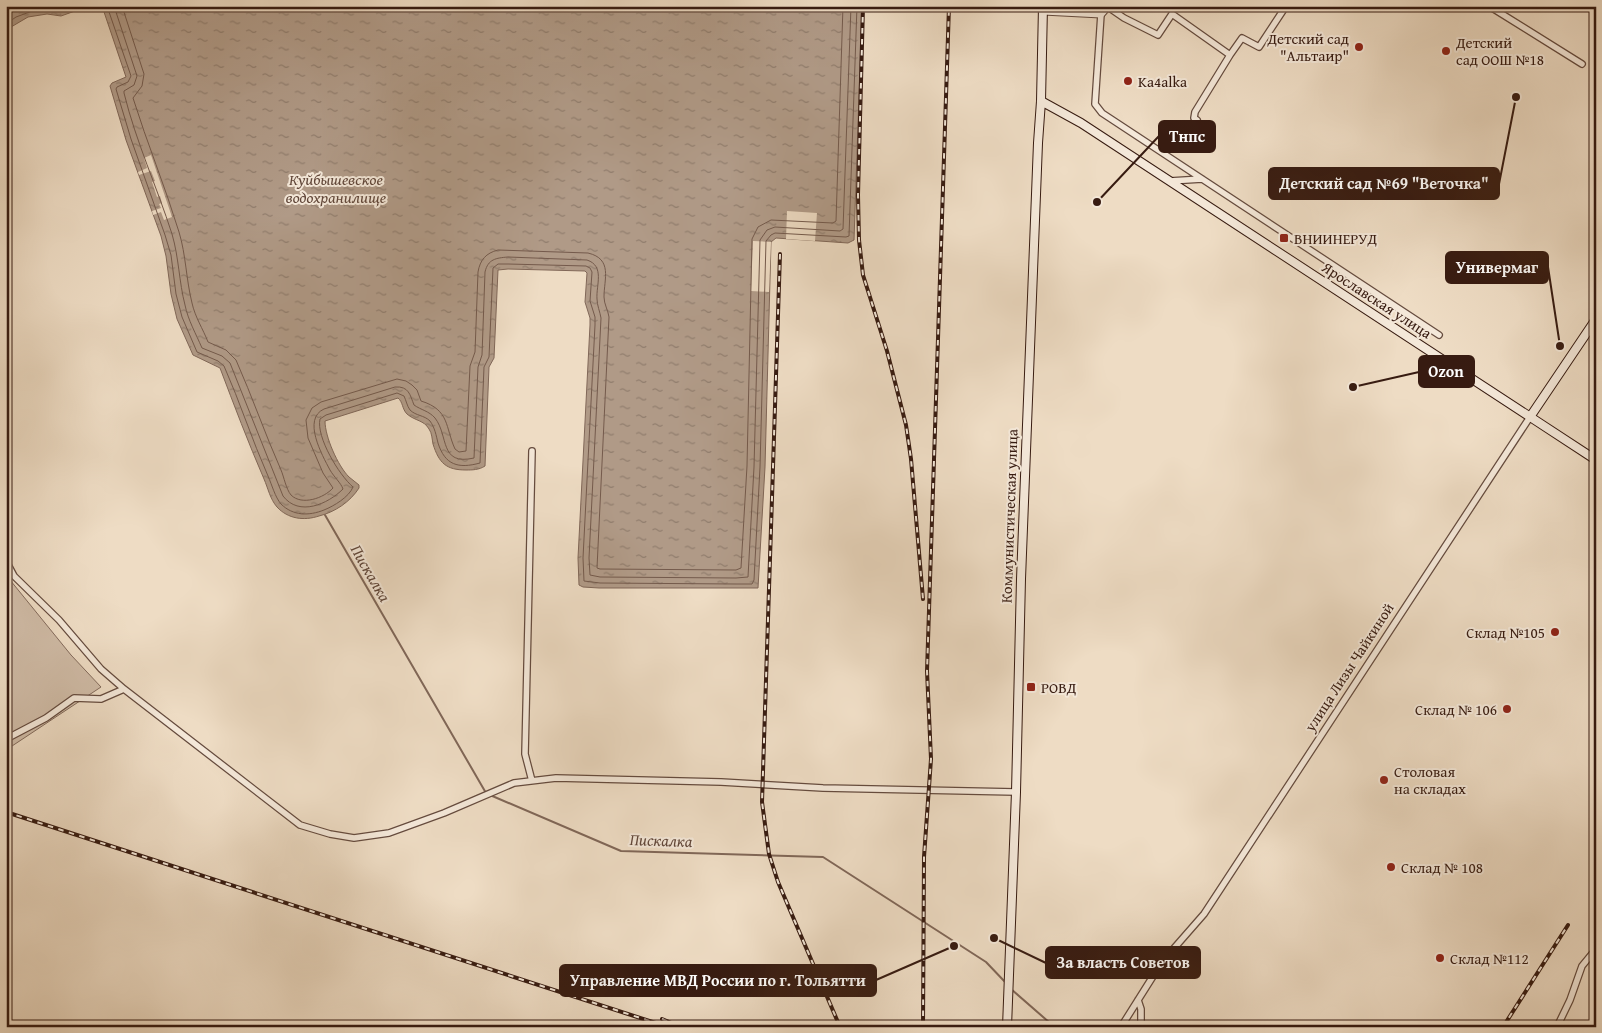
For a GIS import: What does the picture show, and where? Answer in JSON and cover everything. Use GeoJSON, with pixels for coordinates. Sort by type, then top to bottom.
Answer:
{"type":"FeatureCollection","features":[{"type":"Feature","properties":{"kind":"main road","name":"Коммунистическая улица"},"geometry":{"type":"LineString","coordinates":[[1006,1027],[1016,792],[1020,579],[1041,101],[1043,9]]}},
{"type":"Feature","properties":{"kind":"main road","name":"Ярославская улица"},"geometry":{"type":"LineString","coordinates":[[1041,101],[1081,123],[1596,460]]}},
{"type":"Feature","properties":{"kind":"main road","name":"улица Лизы Чайкиной"},"geometry":{"type":"LineString","coordinates":[[1530,417],[1596,319]]}},
{"type":"Feature","properties":{"kind":"street"},"geometry":{"type":"LineString","coordinates":[[1196,120],[1194,112],[1242,38],[1259,47],[1286,6]]}},
{"type":"Feature","properties":{"kind":"street"},"geometry":{"type":"LineString","coordinates":[[1489,6],[1582,64]]}},
{"type":"Feature","properties":{"kind":"street"},"geometry":{"type":"LineString","coordinates":[[1230,55],[1172,14],[1158,35],[1108,7],[1101,14],[1095,104],[1102,113],[1439,335]]}},
{"type":"Feature","properties":{"kind":"street"},"geometry":{"type":"LineString","coordinates":[[1043,9],[1101,14]]}},
{"type":"Feature","properties":{"kind":"street"},"geometry":{"type":"LineString","coordinates":[[1170,181],[1202,179]]}},
{"type":"Feature","properties":{"kind":"street","name":"улица Лизы Чайкиной"},"geometry":{"type":"LineString","coordinates":[[1121,1027],[1162,962],[1204,914],[1530,417]]}},
{"type":"Feature","properties":{"kind":"street"},"geometry":{"type":"LineString","coordinates":[[532,451],[525,754],[532,781]]}},
{"type":"Feature","properties":{"kind":"street"},"geometry":{"type":"LineString","coordinates":[[6,562],[14,576],[59,620],[101,669],[124,689],[300,825],[330,834],[354,838],[388,833],[514,783],[556,778],[721,782],[823,788],[1016,792]]}},
{"type":"Feature","properties":{"kind":"street"},"geometry":{"type":"LineString","coordinates":[[6,739],[46,718],[74,698],[101,699],[124,689]]}},
{"type":"Feature","properties":{"kind":"street"},"geometry":{"type":"LineString","coordinates":[[1558,1027],[1582,966],[1596,950]]}},
{"type":"Feature","properties":{"kind":"street"},"geometry":{"type":"LineString","coordinates":[[1138,1000],[1141,1008],[1142,1027]]}},
{"type":"Feature","properties":{"kind":"shaded area"},"geometry":{"type":"Polygon","coordinates":[[[6,575],[71,655],[101,687],[6,750],[6,575]]]}},
{"type":"Feature","properties":{"kind":"water"},"geometry":{"type":"Polygon","coordinates":[[[6,6],[89,6],[61,16],[47,14],[28,17],[6,30],[6,6]]]}},
{"type":"Feature","properties":{"kind":"water","name":"Куйбышевское водохранилище"},"geometry":{"type":"Polygon","coordinates":[[[102,6],[862,6],[854,240],[848,243],[776,238],[771,242],[765,467],[758,588],[599,588],[579,585],[578,558],[590,325],[585,302],[587,273],[585,271],[498,270],[494,358],[489,367],[485,466],[478,469],[459,470],[444,464],[435,451],[431,432],[427,426],[407,414],[398,398],[325,421],[327,435],[337,459],[350,478],[359,485],[359,488],[347,502],[336,509],[313,518],[296,518],[281,511],[271,497],[220,368],[193,355],[177,319],[161,236],[126,140],[110,86],[112,83],[126,77],[102,6]]]}},
{"type":"Feature","properties":{"kind":"pier"},"geometry":{"type":"Polygon","coordinates":[[[151,155],[172,217],[164,220],[161,212],[153,215],[152,211],[161,208],[159,204],[162,203],[160,196],[157,197],[152,182],[155,181],[151,171],[139,175],[138,172],[147,168],[144,158],[151,155]]]}},
{"type":"Feature","properties":{"kind":"pier"},"geometry":{"type":"Polygon","coordinates":[[[787,211],[817,213],[815,241],[786,239],[787,211]]]}},
{"type":"Feature","properties":{"kind":"pier"},"geometry":{"type":"Polygon","coordinates":[[[753,241],[771,242],[769,292],[751,291],[753,241]]]}},
{"type":"Feature","properties":{"kind":"waterway","name":"Пискалка"},"geometry":{"type":"LineString","coordinates":[[325,515],[486,793]]}},
{"type":"Feature","properties":{"kind":"waterway","name":"Пискалка"},"geometry":{"type":"LineString","coordinates":[[490,795],[621,851],[823,857],[986,962],[1006,983]]}},
{"type":"Feature","properties":{"kind":"waterway","name":"Пискалка"},"geometry":{"type":"LineString","coordinates":[[1011,989],[1050,1023],[1050,1027]]}},
{"type":"Feature","properties":{"kind":"railway"},"geometry":{"type":"LineString","coordinates":[[863,6],[858,195],[859,240],[863,275],[887,351],[906,425],[911,459],[923,599]]}},
{"type":"Feature","properties":{"kind":"railway"},"geometry":{"type":"LineString","coordinates":[[923,1027],[924,857],[931,759],[927,671],[949,6]]}},
{"type":"Feature","properties":{"kind":"railway"},"geometry":{"type":"LineString","coordinates":[[780,254],[762,802],[769,854],[778,882],[840,1027]]}},
{"type":"Feature","properties":{"kind":"railway"},"geometry":{"type":"LineString","coordinates":[[6,812],[668,1027]]}},
{"type":"Feature","properties":{"kind":"railway"},"geometry":{"type":"LineString","coordinates":[[1503,1027],[1568,925]]}},
{"type":"Feature","properties":{"kind":"railway"},"geometry":{"type":"LineString","coordinates":[[662,1019],[681,1027]]}},
{"type":"Feature","properties":{"kind":"place","name":"Детский сад \"Альтаир\""},"geometry":{"type":"Point","coordinates":[1359,47]}},
{"type":"Feature","properties":{"kind":"place","name":"Детский сад ООШ №18"},"geometry":{"type":"Point","coordinates":[1446,51]}},
{"type":"Feature","properties":{"kind":"place","name":"Ka4alka"},"geometry":{"type":"Point","coordinates":[1128,81]}},
{"type":"Feature","properties":{"kind":"place","name":"Детский сад №69 \"Веточка\""},"geometry":{"type":"Point","coordinates":[1516,97]}},
{"type":"Feature","properties":{"kind":"place","name":"Тнпс"},"geometry":{"type":"Point","coordinates":[1097,202]}},
{"type":"Feature","properties":{"kind":"place","name":"ВНИИНЕРУД"},"geometry":{"type":"Point","coordinates":[1284,238]}},
{"type":"Feature","properties":{"kind":"place","name":"Универмаг"},"geometry":{"type":"Point","coordinates":[1560,346]}},
{"type":"Feature","properties":{"kind":"place","name":"Ozon"},"geometry":{"type":"Point","coordinates":[1353,387]}},
{"type":"Feature","properties":{"kind":"place","name":"Склад №105"},"geometry":{"type":"Point","coordinates":[1555,632]}},
{"type":"Feature","properties":{"kind":"place","name":"РОВД"},"geometry":{"type":"Point","coordinates":[1031,687]}},
{"type":"Feature","properties":{"kind":"place","name":"Склад № 106"},"geometry":{"type":"Point","coordinates":[1507,709]}},
{"type":"Feature","properties":{"kind":"place","name":"Столовая на складах"},"geometry":{"type":"Point","coordinates":[1384,780]}},
{"type":"Feature","properties":{"kind":"place","name":"Склад № 108"},"geometry":{"type":"Point","coordinates":[1391,867]}},
{"type":"Feature","properties":{"kind":"place","name":"За власть Советов"},"geometry":{"type":"Point","coordinates":[994,938]}},
{"type":"Feature","properties":{"kind":"place","name":"Управление МВД России по г. Тольятти"},"geometry":{"type":"Point","coordinates":[954,946]}},
{"type":"Feature","properties":{"kind":"place","name":"Склад №112"},"geometry":{"type":"Point","coordinates":[1440,958]}}]}
